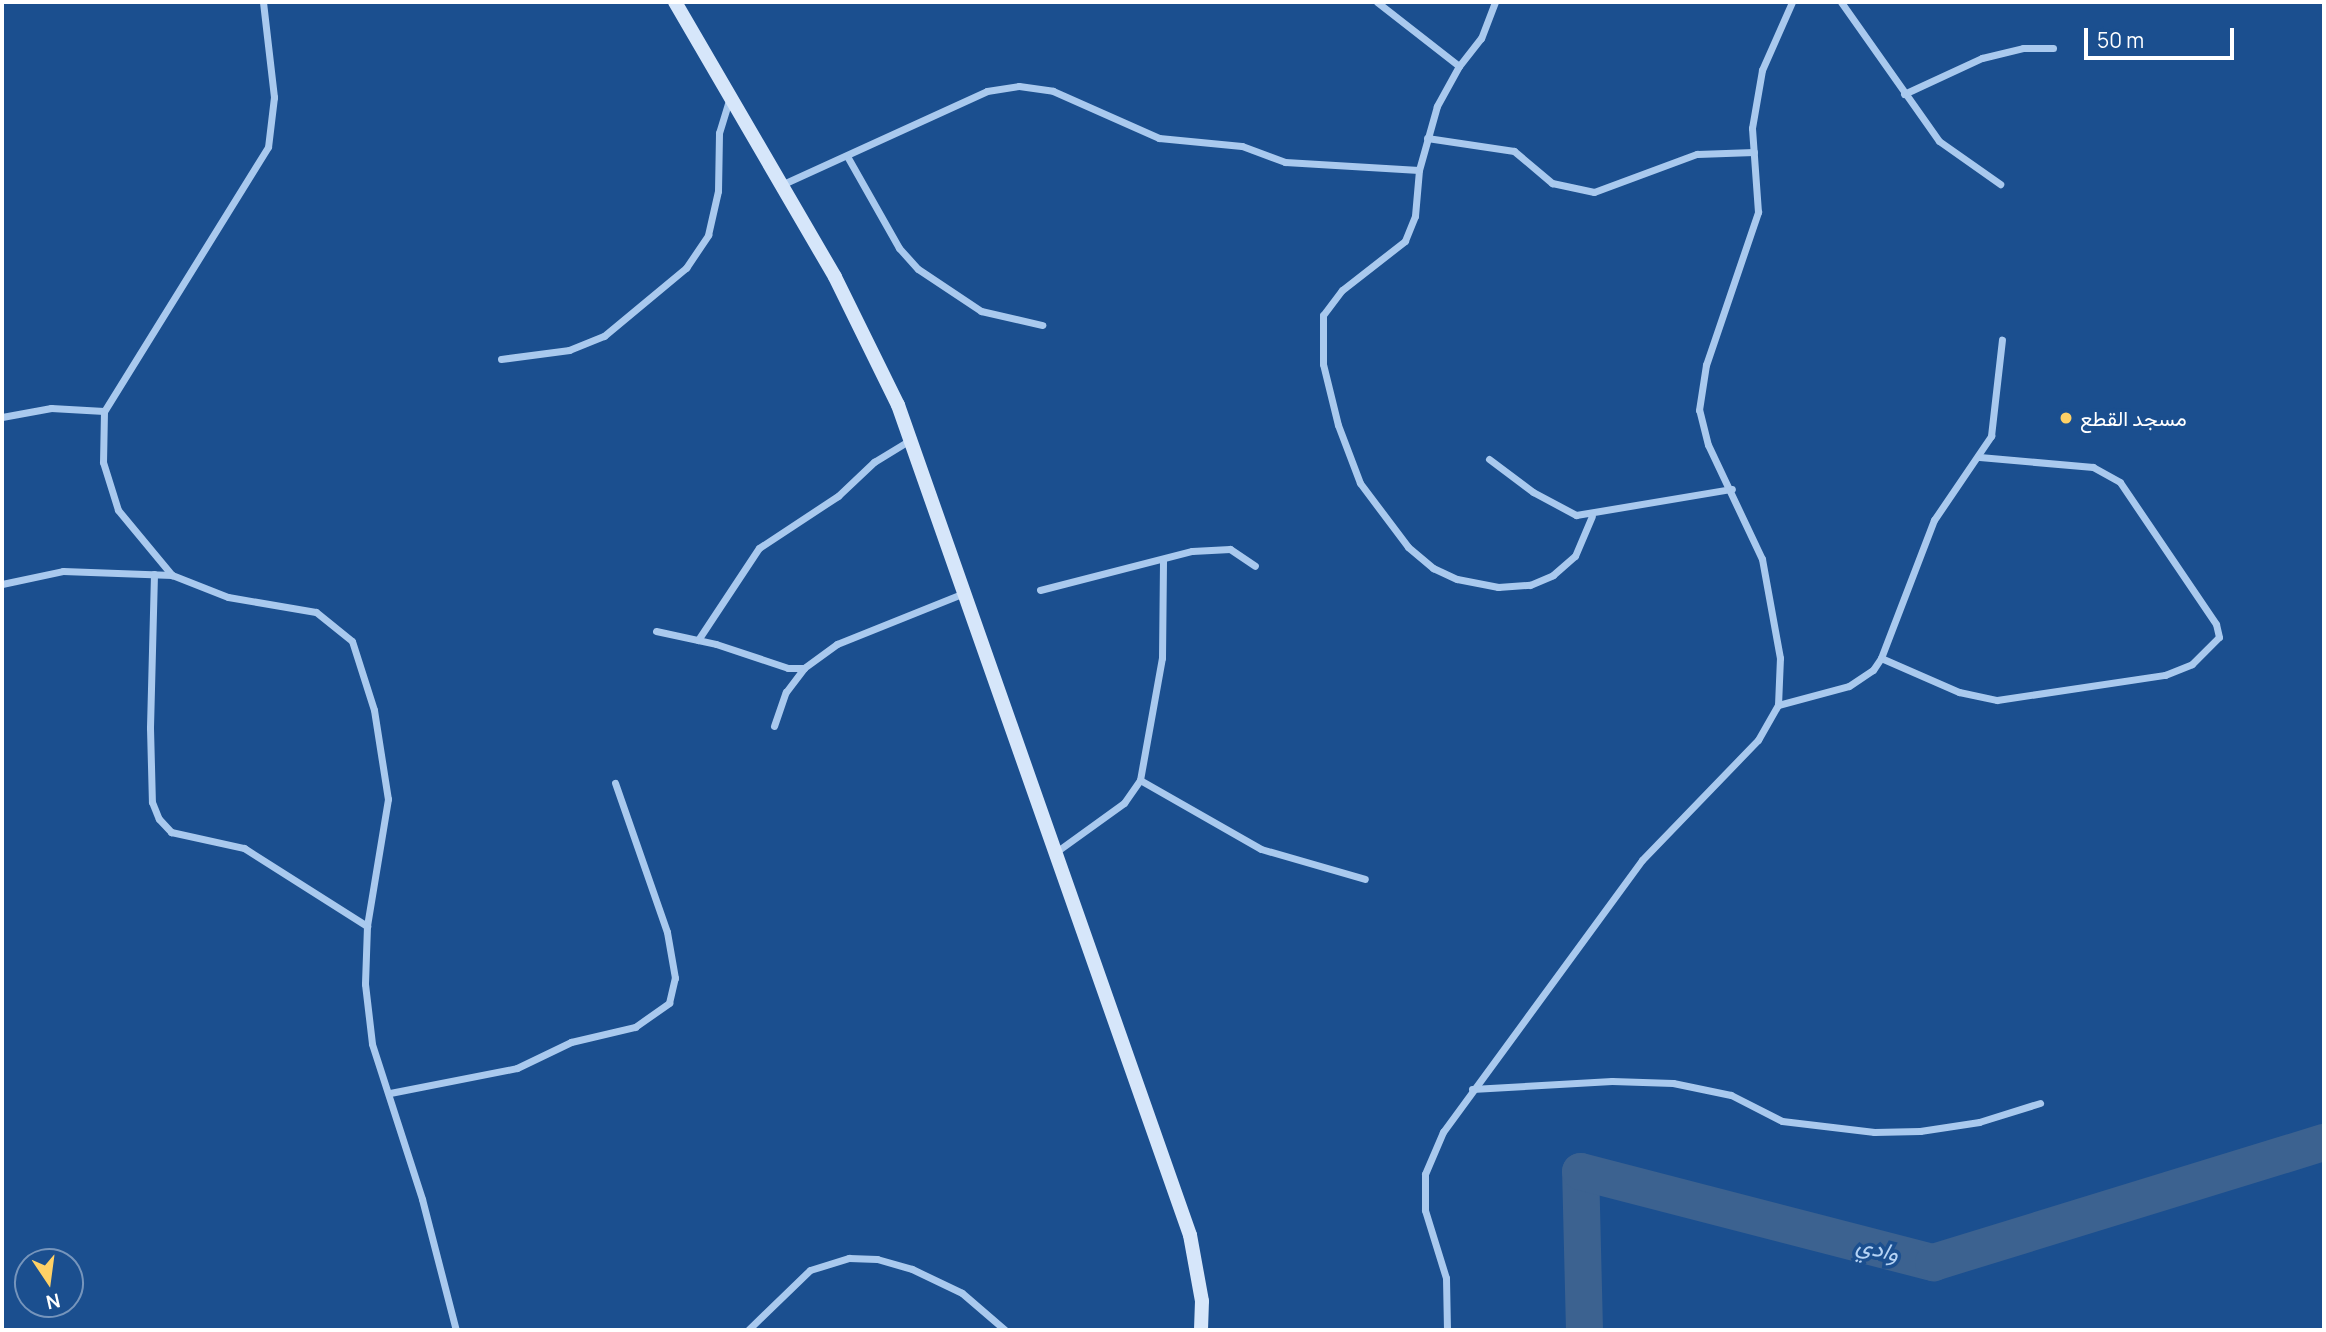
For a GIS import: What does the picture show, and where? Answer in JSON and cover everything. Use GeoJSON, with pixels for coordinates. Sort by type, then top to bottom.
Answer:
{"type":"FeatureCollection","features":[{"type":"Feature","properties":{"kind":"main road"},"geometry":{"type":"LineString","coordinates":[[675,2],[835,277],[910,440],[1190,1235],[1202,1301],[1201,1330]]}},
{"type":"Feature","properties":{"kind":"street"},"geometry":{"type":"LineString","coordinates":[[172,575],[118,510],[103,463],[104,411],[268,146],[274,97],[263,2]]}},
{"type":"Feature","properties":{"kind":"street"},"geometry":{"type":"LineString","coordinates":[[1377,2],[1459,66]]}},
{"type":"Feature","properties":{"kind":"street"},"geometry":{"type":"LineString","coordinates":[[1495,2],[1481,38],[1459,66],[1427,138],[1419,170],[1415,216],[1405,241],[1342,290],[1323,315],[1323,364],[1338,425],[1360,483],[1408,547],[1433,568],[1457,579],[1498,587],[1530,585],[1553,575],[1575,556],[1592,516]]}},
{"type":"Feature","properties":{"kind":"street"},"geometry":{"type":"LineString","coordinates":[[1447,1330],[1446,1278],[1425,1210],[1425,1174],[1443,1132],[1642,860],[1758,740],[1778,705],[1780,658],[1762,559],[1732,489],[1708,445],[1699,410],[1706,365],[1758,212],[1752,128],[1762,70],[1792,2]]}},
{"type":"Feature","properties":{"kind":"street"},"geometry":{"type":"LineString","coordinates":[[1841,2],[1938,141],[2000,184]]}},
{"type":"Feature","properties":{"kind":"street"},"geometry":{"type":"LineString","coordinates":[[1904,94],[1982,58],[2023,48],[2053,48]]}},
{"type":"Feature","properties":{"kind":"street"},"geometry":{"type":"LineString","coordinates":[[781,185],[987,91],[1019,86],[1053,91],[1159,138],[1242,146],[1285,162],[1419,170]]}},
{"type":"Feature","properties":{"kind":"street"},"geometry":{"type":"LineString","coordinates":[[501,359],[569,350],[604,336],[687,268],[708,235],[718,191],[719,133],[730,98]]}},
{"type":"Feature","properties":{"kind":"street"},"geometry":{"type":"LineString","coordinates":[[1427,138],[1514,151],[1552,183],[1594,192],[1697,154],[1755,152]]}},
{"type":"Feature","properties":{"kind":"street"},"geometry":{"type":"LineString","coordinates":[[847,156],[899,248],[918,269],[981,311],[1042,325]]}},
{"type":"Feature","properties":{"kind":"street"},"geometry":{"type":"LineString","coordinates":[[1778,705],[1849,686],[1873,670],[1881,658],[1934,520],[1991,436],[2002,340]]}},
{"type":"Feature","properties":{"kind":"street"},"geometry":{"type":"LineString","coordinates":[[2,417],[51,408],[104,411]]}},
{"type":"Feature","properties":{"kind":"street"},"geometry":{"type":"LineString","coordinates":[[698,640],[759,548],[910,440]]}},
{"type":"Feature","properties":{"kind":"street"},"geometry":{"type":"LineString","coordinates":[[1881,658],[1959,692],[1997,701],[2165,675],[2192,664],[2218,637],[2216,624],[2120,482],[2093,467],[1979,457]]}},
{"type":"Feature","properties":{"kind":"street"},"geometry":{"type":"LineString","coordinates":[[1489,460],[1562,509],[1592,516],[1732,489]]}},
{"type":"Feature","properties":{"kind":"street"},"geometry":{"type":"LineString","coordinates":[[1040,590],[1192,551],[1230,549],[1255,566]]}},
{"type":"Feature","properties":{"kind":"street"},"geometry":{"type":"LineString","coordinates":[[1056,852],[1124,803],[1140,780],[1162,658],[1163,559]]}},
{"type":"Feature","properties":{"kind":"street"},"geometry":{"type":"LineString","coordinates":[[2,584],[64,571],[172,575],[228,597],[316,612],[352,641],[374,710],[388,799],[367,926],[365,984],[372,1044],[390,1093],[456,1330]]}},
{"type":"Feature","properties":{"kind":"street"},"geometry":{"type":"LineString","coordinates":[[154,574],[150,728],[152,802],[159,819],[171,832],[244,848],[367,926]]}},
{"type":"Feature","properties":{"kind":"street"},"geometry":{"type":"LineString","coordinates":[[774,726],[786,692],[804,668],[837,644],[964,593]]}},
{"type":"Feature","properties":{"kind":"street"},"geometry":{"type":"LineString","coordinates":[[656,631],[698,640],[788,668],[804,668]]}},
{"type":"Feature","properties":{"kind":"street"},"geometry":{"type":"LineString","coordinates":[[1140,780],[1261,849],[1365,879]]}},
{"type":"Feature","properties":{"kind":"street"},"geometry":{"type":"LineString","coordinates":[[390,1093],[517,1068],[571,1041],[635,1027],[669,1003],[675,978],[667,932],[615,783]]}},
{"type":"Feature","properties":{"kind":"street"},"geometry":{"type":"LineString","coordinates":[[1472,1089],[1612,1081],[1673,1083],[1731,1095],[1782,1121],[1874,1132],[1920,1131],[1979,1122],[2040,1103]]}},
{"type":"Feature","properties":{"kind":"street"},"geometry":{"type":"LineString","coordinates":[[748,1330],[810,1270],[849,1258],[877,1259],[912,1269],[962,1293],[1005,1330]]}},
{"type":"Feature","properties":{"kind":"waterway","name":"وادي"},"geometry":{"type":"LineString","coordinates":[[1584,1330],[1580,1171],[1933,1262],[2324,1142]]}},
{"type":"Feature","properties":{"kind":"place","name":"مسجد القطع"},"geometry":{"type":"Point","coordinates":[2066,418]}}]}
